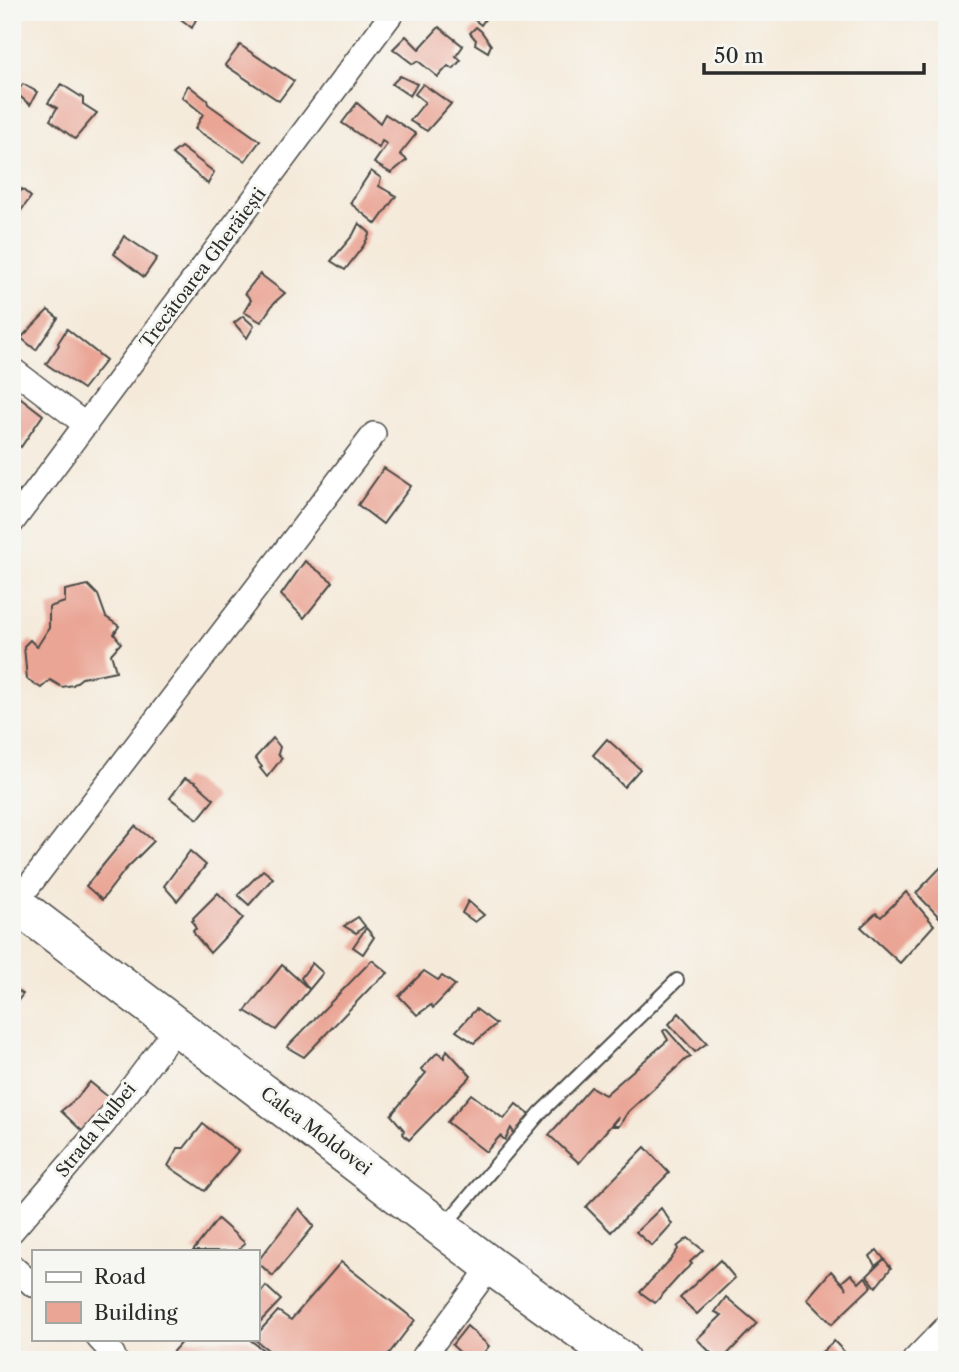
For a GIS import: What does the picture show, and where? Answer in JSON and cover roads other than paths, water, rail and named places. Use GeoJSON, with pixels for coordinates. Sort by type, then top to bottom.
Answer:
{"type":"FeatureCollection","features":[{"type":"Feature","properties":{"kind":"main road","name":"Calea Moldovei"},"geometry":{"type":"LineString","coordinates":[[13,905],[178,1026],[491,1266],[621,1360]]}},
{"type":"Feature","properties":{"kind":"street","name":"Trecătoarea Gherăiești"},"geometry":{"type":"LineString","coordinates":[[12,523],[393,12]]}},
{"type":"Feature","properties":{"kind":"street"},"geometry":{"type":"LineString","coordinates":[[12,369],[86,425]]}},
{"type":"Feature","properties":{"kind":"street"},"geometry":{"type":"LineString","coordinates":[[13,905],[374,434]]}},
{"type":"Feature","properties":{"kind":"street","name":"Strada Nalbei"},"geometry":{"type":"LineString","coordinates":[[12,1231],[104,1124],[178,1026]]}},
{"type":"Feature","properties":{"kind":"street"},"geometry":{"type":"LineString","coordinates":[[12,1266],[32,1284]]}},
{"type":"Feature","properties":{"kind":"street"},"geometry":{"type":"LineString","coordinates":[[421,1360],[491,1266]]}},
{"type":"Feature","properties":{"kind":"street"},"geometry":{"type":"LineString","coordinates":[[914,1360],[947,1326]]}},
{"type":"Feature","properties":{"kind":"street"},"geometry":{"type":"LineString","coordinates":[[100,1340],[115,1360]]}},
{"type":"Feature","properties":{"kind":"lane"},"geometry":{"type":"LineString","coordinates":[[442,1228],[541,1112],[677,981]]}}]}
